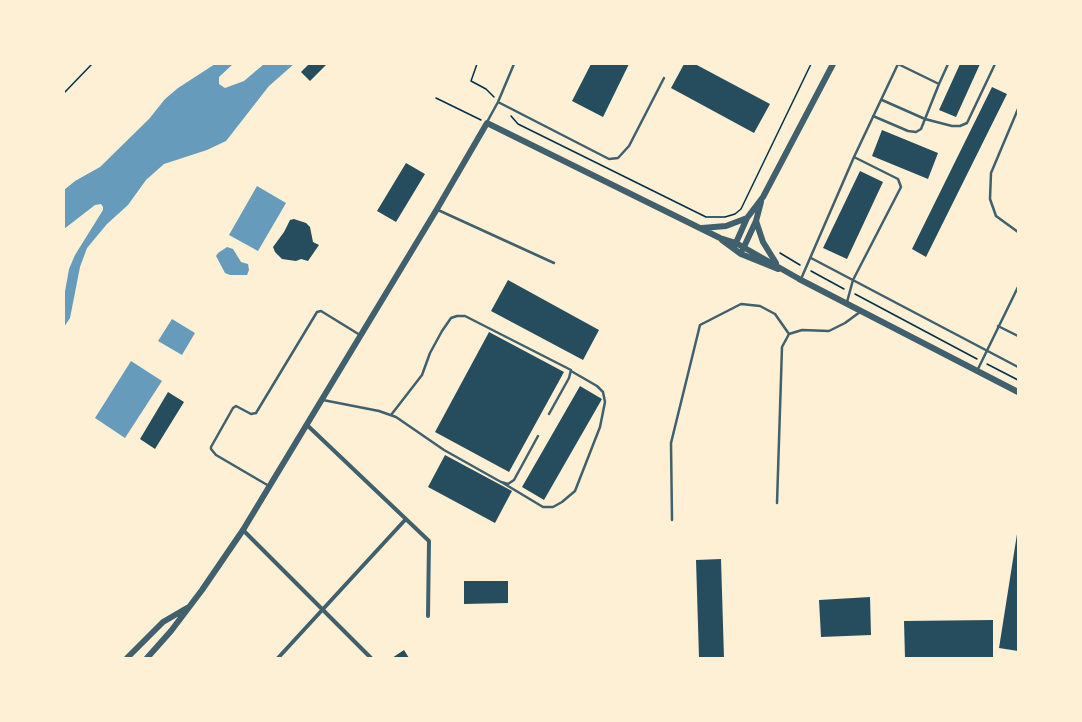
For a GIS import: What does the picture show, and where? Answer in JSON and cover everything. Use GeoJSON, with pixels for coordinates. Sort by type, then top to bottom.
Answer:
{"type":"FeatureCollection","features":[{"type":"Feature","properties":{"kind":"street"},"geometry":{"type":"LineString","coordinates":[[733,249],[747,218],[763,197],[833,64]]}},
{"type":"Feature","properties":{"kind":"street"},"geometry":{"type":"LineString","coordinates":[[147,658],[171,631],[243,530],[437,210],[486,122],[720,238],[744,247],[801,280]]}},
{"type":"Feature","properties":{"kind":"street"},"geometry":{"type":"LineString","coordinates":[[741,254],[756,221],[763,197]]}},
{"type":"Feature","properties":{"kind":"street"},"geometry":{"type":"LineString","coordinates":[[698,227],[726,226],[747,218]]}},
{"type":"Feature","properties":{"kind":"street"},"geometry":{"type":"LineString","coordinates":[[756,221],[766,249],[779,266]]}},
{"type":"Feature","properties":{"kind":"street"},"geometry":{"type":"LineString","coordinates":[[720,238],[741,254],[801,280],[846,302],[1018,392]]}},
{"type":"Feature","properties":{"kind":"street"},"geometry":{"type":"LineString","coordinates":[[307,425],[405,520],[429,541],[428,616]]}},
{"type":"Feature","properties":{"kind":"street"},"geometry":{"type":"LineString","coordinates":[[278,658],[322,608],[405,520]]}},
{"type":"Feature","properties":{"kind":"street"},"geometry":{"type":"LineString","coordinates":[[243,530],[370,656],[365,658]]}},
{"type":"Feature","properties":{"kind":"street"},"geometry":{"type":"LineString","coordinates":[[127,658],[163,622],[188,608]]}},
{"type":"Feature","properties":{"kind":"lane"},"geometry":{"type":"LineString","coordinates":[[486,122],[498,102],[514,64]]}},
{"type":"Feature","properties":{"kind":"lane"},"geometry":{"type":"LineString","coordinates":[[801,280],[854,158],[898,64],[939,84]]}},
{"type":"Feature","properties":{"kind":"lane"},"geometry":{"type":"LineString","coordinates":[[874,116],[908,131],[916,132],[921,129],[948,64]]}},
{"type":"Feature","properties":{"kind":"lane"},"geometry":{"type":"LineString","coordinates":[[882,100],[925,119],[952,126],[960,126],[967,123],[995,64]]}},
{"type":"Feature","properties":{"kind":"lane"},"geometry":{"type":"LineString","coordinates":[[498,102],[609,159],[618,158],[629,146],[664,78]]}},
{"type":"Feature","properties":{"kind":"lane"},"geometry":{"type":"LineString","coordinates":[[1018,109],[991,173],[990,199],[996,216],[1018,232]]}},
{"type":"Feature","properties":{"kind":"lane"},"geometry":{"type":"LineString","coordinates":[[846,302],[853,280],[901,187],[898,179],[854,158]]}},
{"type":"Feature","properties":{"kind":"lane"},"geometry":{"type":"LineString","coordinates":[[437,210],[554,263]]}},
{"type":"Feature","properties":{"kind":"lane"},"geometry":{"type":"LineString","coordinates":[[811,258],[1018,367]]}},
{"type":"Feature","properties":{"kind":"lane"},"geometry":{"type":"LineString","coordinates":[[977,371],[1018,287]]}},
{"type":"Feature","properties":{"kind":"lane"},"geometry":{"type":"LineString","coordinates":[[672,520],[671,443],[700,325],[741,304],[760,306],[775,314],[789,334]]}},
{"type":"Feature","properties":{"kind":"lane"},"geometry":{"type":"LineString","coordinates":[[778,503],[782,347],[789,334],[802,330],[829,331],[845,323],[862,310]]}},
{"type":"Feature","properties":{"kind":"lane"},"geometry":{"type":"LineString","coordinates":[[270,487],[216,455],[211,450],[211,447],[233,408],[236,406],[251,414],[256,413],[317,312],[321,311],[361,336]]}},
{"type":"Feature","properties":{"kind":"lane"},"geometry":{"type":"LineString","coordinates":[[322,400],[396,417],[444,450],[543,507],[553,507],[562,502],[574,491],[600,427],[605,402],[603,392],[597,386],[571,370],[465,316],[457,316],[452,318],[442,331],[430,353],[422,374],[391,415]]}},
{"type":"Feature","properties":{"kind":"lane"},"geometry":{"type":"LineString","coordinates":[[998,326],[1018,336]]}},
{"type":"Feature","properties":{"kind":"lane"},"geometry":{"type":"LineString","coordinates":[[549,414],[569,378],[571,370]]}},
{"type":"Feature","properties":{"kind":"lane"},"geometry":{"type":"LineString","coordinates":[[501,482],[508,484],[514,480],[538,436]]}},
{"type":"Feature","properties":{"kind":"path"},"geometry":{"type":"LineString","coordinates":[[64,92],[92,64]]}},
{"type":"Feature","properties":{"kind":"path"},"geometry":{"type":"LineString","coordinates":[[477,64],[471,81],[486,89],[498,102]]}},
{"type":"Feature","properties":{"kind":"path"},"geometry":{"type":"LineString","coordinates":[[508,113],[518,124],[706,217],[725,217],[735,214],[740,209],[811,64]]}},
{"type":"Feature","properties":{"kind":"path"},"geometry":{"type":"LineString","coordinates":[[436,98],[486,122]]}},
{"type":"Feature","properties":{"kind":"path"},"geometry":{"type":"LineString","coordinates":[[778,252],[784,257],[1018,380]]}},
{"type":"Feature","properties":{"kind":"water"},"geometry":{"type":"Polygon","coordinates":[[[215,64],[233,64],[219,77],[219,84],[225,88],[244,81],[264,64],[294,64],[269,86],[226,141],[207,150],[164,164],[146,180],[128,205],[107,224],[87,248],[80,267],[70,318],[64,327],[64,297],[69,269],[75,255],[103,210],[103,207],[101,204],[95,205],[64,229],[64,190],[75,181],[100,167],[149,119],[165,99],[178,88],[215,64]]]}},
{"type":"Feature","properties":{"kind":"water"},"geometry":{"type":"Polygon","coordinates":[[[257,186],[286,203],[258,251],[229,235],[257,186]]]}},
{"type":"Feature","properties":{"kind":"water"},"geometry":{"type":"Polygon","coordinates":[[[227,247],[233,249],[241,262],[248,264],[249,270],[247,275],[230,275],[225,273],[216,256],[227,247]]]}},
{"type":"Feature","properties":{"kind":"water"},"geometry":{"type":"Polygon","coordinates":[[[172,319],[195,333],[182,355],[158,341],[172,319]]]}},
{"type":"Feature","properties":{"kind":"water"},"geometry":{"type":"Polygon","coordinates":[[[131,361],[162,381],[125,438],[95,418],[131,361]]]}},
{"type":"Feature","properties":{"kind":"building"},"geometry":{"type":"Polygon","coordinates":[[[309,64],[327,64],[310,81],[301,72],[309,64]]]}},
{"type":"Feature","properties":{"kind":"building"},"geometry":{"type":"Polygon","coordinates":[[[591,64],[629,64],[603,117],[572,101],[591,64]]]}},
{"type":"Feature","properties":{"kind":"building"},"geometry":{"type":"Polygon","coordinates":[[[684,64],[695,64],[770,104],[754,133],[671,88],[684,64]]]}},
{"type":"Feature","properties":{"kind":"building"},"geometry":{"type":"Polygon","coordinates":[[[960,64],[980,64],[956,117],[939,110],[960,64]]]}},
{"type":"Feature","properties":{"kind":"building"},"geometry":{"type":"Polygon","coordinates":[[[992,87],[1007,94],[926,257],[912,249],[992,87]]]}},
{"type":"Feature","properties":{"kind":"building"},"geometry":{"type":"Polygon","coordinates":[[[882,130],[938,153],[928,179],[872,156],[882,130]]]}},
{"type":"Feature","properties":{"kind":"building"},"geometry":{"type":"Polygon","coordinates":[[[406,163],[425,174],[396,222],[377,211],[406,163]]]}},
{"type":"Feature","properties":{"kind":"building"},"geometry":{"type":"Polygon","coordinates":[[[860,171],[883,182],[847,259],[823,248],[860,171]]]}},
{"type":"Feature","properties":{"kind":"building"},"geometry":{"type":"Polygon","coordinates":[[[294,219],[306,223],[310,227],[313,242],[319,245],[308,261],[301,259],[296,261],[282,259],[275,252],[273,247],[284,232],[290,220],[294,219]]]}},
{"type":"Feature","properties":{"kind":"building"},"geometry":{"type":"Polygon","coordinates":[[[508,280],[599,330],[583,360],[491,311],[508,280]]]}},
{"type":"Feature","properties":{"kind":"building"},"geometry":{"type":"Polygon","coordinates":[[[489,332],[564,372],[509,472],[435,432],[489,332]]]}},
{"type":"Feature","properties":{"kind":"building"},"geometry":{"type":"Polygon","coordinates":[[[580,386],[602,399],[544,500],[522,487],[580,386]]]}},
{"type":"Feature","properties":{"kind":"building"},"geometry":{"type":"Polygon","coordinates":[[[168,392],[184,402],[155,449],[140,439],[168,392]]]}},
{"type":"Feature","properties":{"kind":"building"},"geometry":{"type":"Polygon","coordinates":[[[445,455],[512,491],[495,523],[428,487],[445,455]]]}},
{"type":"Feature","properties":{"kind":"building"},"geometry":{"type":"Polygon","coordinates":[[[1018,534],[1018,651],[999,648],[1018,534]]]}},
{"type":"Feature","properties":{"kind":"building"},"geometry":{"type":"Polygon","coordinates":[[[721,559],[724,658],[699,658],[696,560],[721,559]]]}},
{"type":"Feature","properties":{"kind":"building"},"geometry":{"type":"Polygon","coordinates":[[[464,581],[508,581],[508,603],[464,604],[464,581]]]}},
{"type":"Feature","properties":{"kind":"building"},"geometry":{"type":"Polygon","coordinates":[[[870,597],[871,635],[821,637],[819,600],[870,597]]]}},
{"type":"Feature","properties":{"kind":"building"},"geometry":{"type":"Polygon","coordinates":[[[993,620],[993,658],[905,658],[904,621],[993,620]]]}},
{"type":"Feature","properties":{"kind":"building"},"geometry":{"type":"Polygon","coordinates":[[[404,650],[409,658],[392,658],[404,650]]]}}]}
